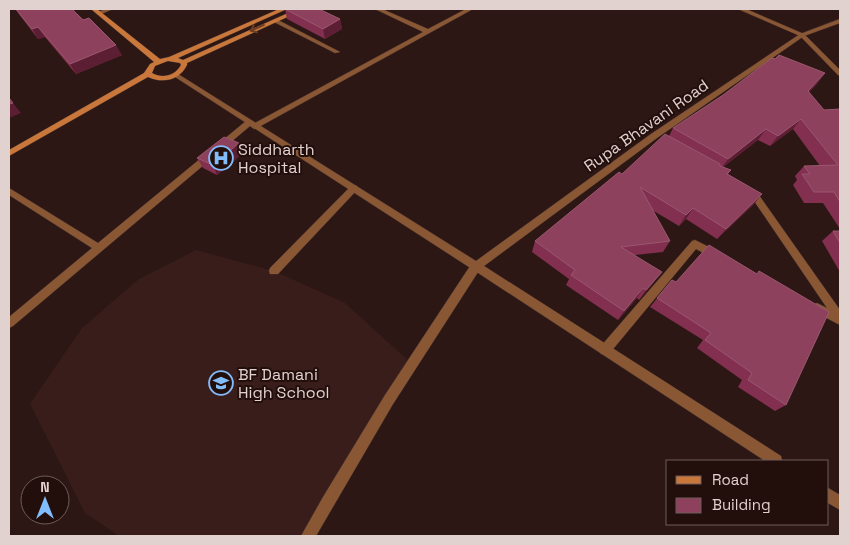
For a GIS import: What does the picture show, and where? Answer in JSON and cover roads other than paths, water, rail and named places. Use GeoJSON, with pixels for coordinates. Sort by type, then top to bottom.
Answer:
{"type":"FeatureCollection","features":[{"type":"Feature","properties":{"kind":"main road"},"geometry":{"type":"LineString","coordinates":[[148,74],[148,69],[158,61],[170,59],[284,9]]}},
{"type":"Feature","properties":{"kind":"main road"},"geometry":{"type":"LineString","coordinates":[[170,59],[183,62],[302,9]]}},
{"type":"Feature","properties":{"kind":"main road"},"geometry":{"type":"LineString","coordinates":[[97,11],[158,61]]}},
{"type":"Feature","properties":{"kind":"main road"},"geometry":{"type":"LineString","coordinates":[[148,74],[156,78],[176,75],[182,71],[183,62]]}},
{"type":"Feature","properties":{"kind":"main road"},"geometry":{"type":"LineString","coordinates":[[9,153],[148,74]]}},
{"type":"Feature","properties":{"kind":"street"},"geometry":{"type":"LineString","coordinates":[[97,11],[110,9]]}},
{"type":"Feature","properties":{"kind":"street"},"geometry":{"type":"LineString","coordinates":[[378,9],[428,32]]}},
{"type":"Feature","properties":{"kind":"street"},"geometry":{"type":"LineString","coordinates":[[9,322],[251,125],[470,9]]}},
{"type":"Feature","properties":{"kind":"street"},"geometry":{"type":"LineString","coordinates":[[741,9],[802,35],[840,74]]}},
{"type":"Feature","properties":{"kind":"street"},"geometry":{"type":"LineString","coordinates":[[276,20],[337,52]]}},
{"type":"Feature","properties":{"kind":"street","name":"Rupa Bhavani Road"},"geometry":{"type":"LineString","coordinates":[[476,266],[802,35],[840,21]]}},
{"type":"Feature","properties":{"kind":"street"},"geometry":{"type":"LineString","coordinates":[[176,75],[251,125],[275,137],[476,266],[774,460]]}},
{"type":"Feature","properties":{"kind":"street"},"geometry":{"type":"LineString","coordinates":[[274,270],[354,188]]}},
{"type":"Feature","properties":{"kind":"street"},"geometry":{"type":"LineString","coordinates":[[745,188],[753,193],[840,319]]}},
{"type":"Feature","properties":{"kind":"street"},"geometry":{"type":"LineString","coordinates":[[9,191],[99,248]]}},
{"type":"Feature","properties":{"kind":"street"},"geometry":{"type":"LineString","coordinates":[[605,350],[695,244],[729,262]]}},
{"type":"Feature","properties":{"kind":"street"},"geometry":{"type":"LineString","coordinates":[[308,536],[411,363],[476,266]]}},
{"type":"Feature","properties":{"kind":"street"},"geometry":{"type":"LineString","coordinates":[[806,302],[840,319]]}},
{"type":"Feature","properties":{"kind":"street"},"geometry":{"type":"LineString","coordinates":[[829,496],[840,503]]}},
{"type":"Feature","properties":{"kind":"place","name":"Siddharth Hospital"},"geometry":{"type":"Point","coordinates":[221,158]}},
{"type":"Feature","properties":{"kind":"place","name":"BF Damani High School"},"geometry":{"type":"Point","coordinates":[221,383]}}]}
